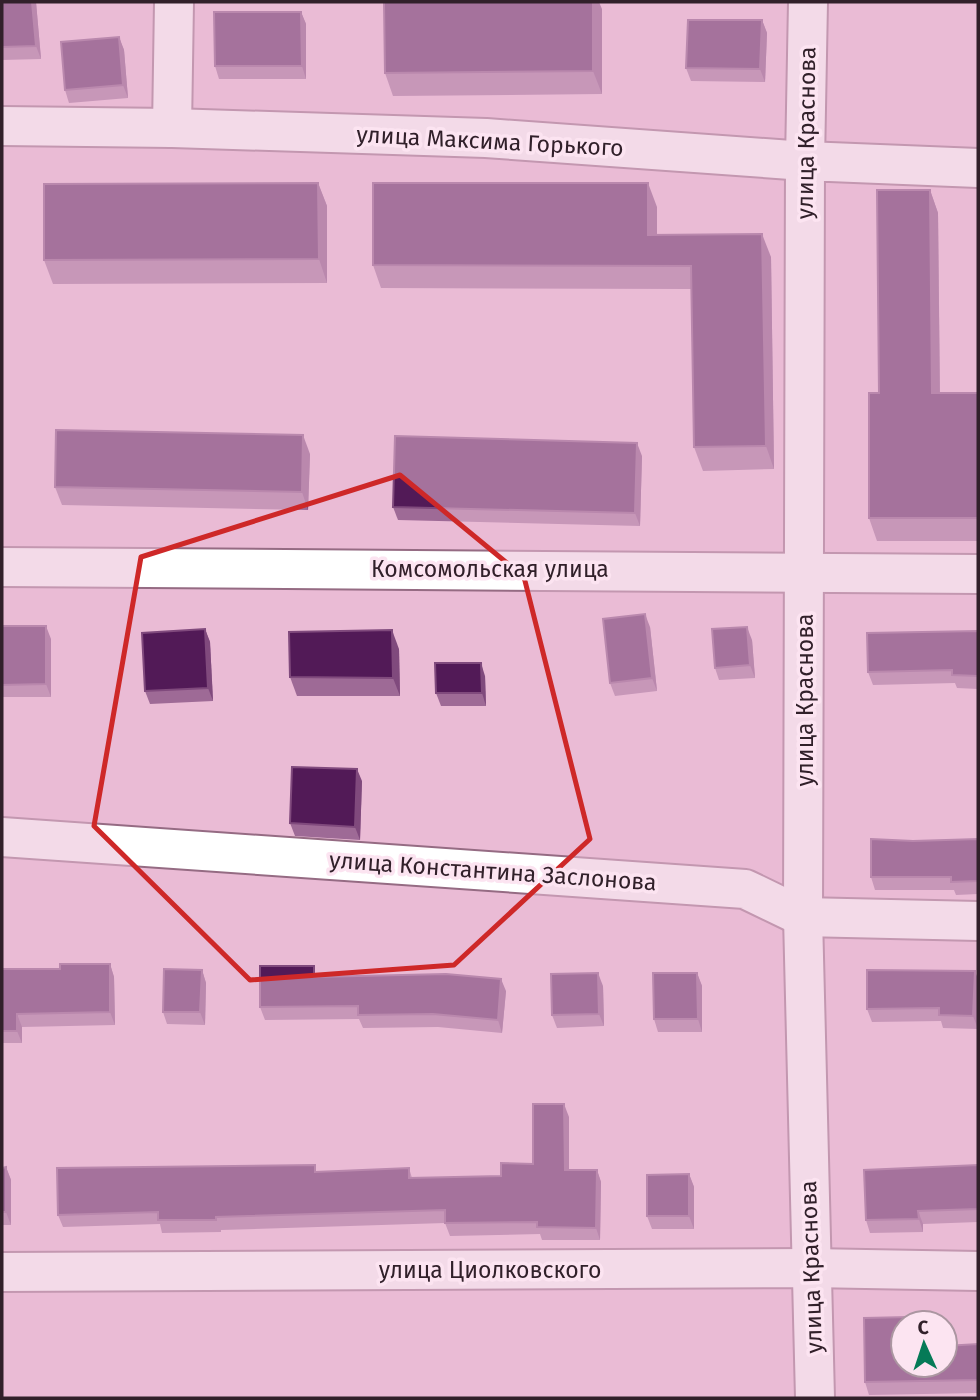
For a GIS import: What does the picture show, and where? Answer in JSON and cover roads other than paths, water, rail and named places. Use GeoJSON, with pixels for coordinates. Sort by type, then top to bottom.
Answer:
{"type":"FeatureCollection","features":[{"type":"Feature","properties":{"kind":"street"},"geometry":{"type":"LineString","coordinates":[[172,128],[174,2]]}},
{"type":"Feature","properties":{"kind":"street","name":"улица Краснова"},"geometry":{"type":"LineString","coordinates":[[808,2],[805,161],[803,918],[815,1398]]}},
{"type":"Feature","properties":{"kind":"street","name":"улица Максима Горького"},"geometry":{"type":"LineString","coordinates":[[2,126],[172,128],[486,138],[805,161],[978,168]]}},
{"type":"Feature","properties":{"kind":"street","name":"Комсомольская улица"},"geometry":{"type":"LineString","coordinates":[[2,567],[806,570],[978,574]]}},
{"type":"Feature","properties":{"kind":"street","name":"улица Константина Заслонова"},"geometry":{"type":"LineString","coordinates":[[2,837],[745,889],[803,918],[978,921]]}},
{"type":"Feature","properties":{"kind":"street","name":"улица Циолковского"},"geometry":{"type":"LineString","coordinates":[[2,1272],[810,1268],[978,1271]]}}]}
